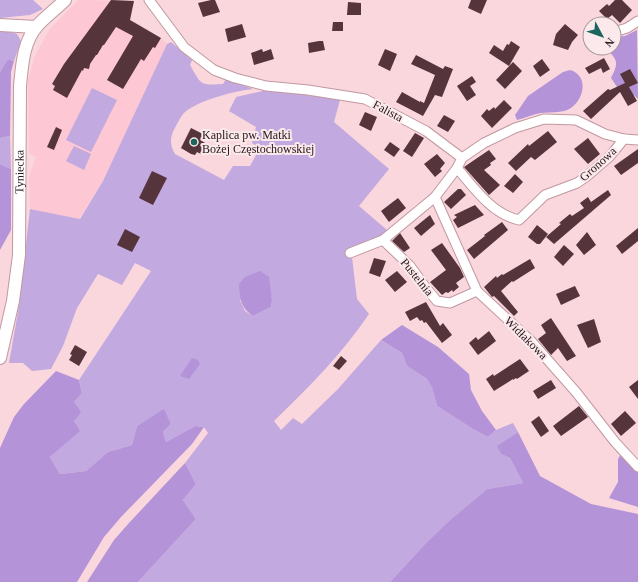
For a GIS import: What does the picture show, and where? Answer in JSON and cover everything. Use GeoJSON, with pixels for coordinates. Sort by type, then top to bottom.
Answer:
{"type":"FeatureCollection","features":[{"type":"Feature","properties":{"kind":"street","name":"Tyniecka"},"geometry":{"type":"LineString","coordinates":[[0,358],[13,301],[19,255],[20,86],[26,47],[36,27],[65,0]]}},
{"type":"Feature","properties":{"kind":"street","name":"Falista"},"geometry":{"type":"LineString","coordinates":[[148,0],[184,48],[214,70],[266,86],[308,90],[365,99],[426,131],[462,158]]}},
{"type":"Feature","properties":{"kind":"street"},"geometry":{"type":"LineString","coordinates":[[622,30],[638,21]]}},
{"type":"Feature","properties":{"kind":"street"},"geometry":{"type":"LineString","coordinates":[[0,24],[36,27]]}},
{"type":"Feature","properties":{"kind":"street"},"geometry":{"type":"LineString","coordinates":[[350,254],[383,240],[435,197],[457,168],[462,158],[484,143],[514,128],[544,119],[576,120],[605,134],[624,139],[638,140]]}},
{"type":"Feature","properties":{"kind":"street","name":"Gronowa"},"geometry":{"type":"LineString","coordinates":[[457,168],[485,201],[510,218],[519,220],[545,195],[572,185],[587,176],[610,156],[624,139]]}},
{"type":"Feature","properties":{"kind":"street","name":"Widłakowa"},"geometry":{"type":"LineString","coordinates":[[435,197],[477,291],[531,341],[576,392],[615,442],[638,467]]}},
{"type":"Feature","properties":{"kind":"street","name":"Pustelnia"},"geometry":{"type":"LineString","coordinates":[[383,240],[410,266],[437,301],[450,303],[477,291]]}},
{"type":"Feature","properties":{"kind":"shaded area"},"geometry":{"type":"Polygon","coordinates":[[[0,0],[33,0],[43,9],[30,15],[0,18],[0,0]]]}},
{"type":"Feature","properties":{"kind":"shaded area"},"geometry":{"type":"Polygon","coordinates":[[[78,0],[134,1],[132,8],[125,16],[161,38],[167,44],[103,181],[79,219],[30,209],[29,176],[36,157],[29,153],[28,81],[34,58],[49,30],[78,0]]]}},
{"type":"Feature","properties":{"kind":"shaded area"},"geometry":{"type":"Polygon","coordinates":[[[0,29],[17,34],[21,41],[14,61],[8,59],[0,72],[0,29]]]}},
{"type":"Feature","properties":{"kind":"shaded area"},"geometry":{"type":"Polygon","coordinates":[[[637,30],[638,99],[634,95],[625,99],[611,78],[616,65],[613,56],[622,56],[622,36],[637,30]]]}},
{"type":"Feature","properties":{"kind":"shaded area"},"geometry":{"type":"Polygon","coordinates":[[[171,42],[192,60],[190,65],[202,83],[223,84],[226,79],[253,89],[207,100],[190,108],[184,113],[171,137],[171,143],[175,154],[224,180],[233,166],[250,166],[260,148],[252,143],[256,127],[229,111],[236,97],[267,90],[340,100],[334,122],[389,169],[359,206],[387,230],[383,236],[351,249],[357,299],[369,314],[336,357],[274,421],[281,430],[293,418],[302,424],[338,389],[381,340],[402,353],[407,366],[427,379],[432,386],[437,406],[488,437],[496,430],[513,423],[518,432],[498,446],[501,454],[510,458],[523,483],[487,489],[450,520],[426,543],[390,582],[138,582],[196,519],[183,500],[196,484],[185,463],[208,433],[204,427],[195,426],[166,442],[163,432],[171,424],[164,410],[137,426],[132,445],[108,452],[86,471],[60,474],[50,457],[79,431],[74,421],[74,402],[82,393],[79,380],[151,271],[135,263],[122,285],[98,274],[77,308],[63,346],[51,369],[32,371],[23,363],[9,363],[19,306],[30,209],[80,219],[103,181],[167,44],[171,42]],[[270,289],[240,300],[245,311],[253,316],[271,307],[272,300],[270,289]]]}},
{"type":"Feature","properties":{"kind":"shaded area"},"geometry":{"type":"Polygon","coordinates":[[[8,59],[14,61],[11,72],[10,136],[0,138],[0,72],[8,59]]]}},
{"type":"Feature","properties":{"kind":"shaded area"},"geometry":{"type":"Polygon","coordinates":[[[570,70],[577,73],[581,78],[582,84],[581,96],[573,107],[564,111],[538,114],[517,120],[515,115],[528,96],[563,72],[570,70]]]}},
{"type":"Feature","properties":{"kind":"shaded area"},"geometry":{"type":"Polygon","coordinates":[[[92,88],[117,100],[91,152],[66,140],[92,88]]]}},
{"type":"Feature","properties":{"kind":"shaded area"},"geometry":{"type":"Polygon","coordinates":[[[10,136],[11,169],[0,164],[0,138],[10,136]]]}},
{"type":"Feature","properties":{"kind":"shaded area"},"geometry":{"type":"Polygon","coordinates":[[[74,146],[91,154],[84,170],[66,161],[74,146]]]}},
{"type":"Feature","properties":{"kind":"shaded area"},"geometry":{"type":"Polygon","coordinates":[[[0,164],[11,169],[11,230],[0,250],[0,164]]]}},
{"type":"Feature","properties":{"kind":"shaded area"},"geometry":{"type":"Polygon","coordinates":[[[260,271],[269,277],[272,300],[271,307],[253,316],[243,306],[240,298],[239,284],[245,277],[260,271]]]}},
{"type":"Feature","properties":{"kind":"shaded area"},"geometry":{"type":"Polygon","coordinates":[[[402,325],[438,347],[469,374],[471,390],[482,411],[496,430],[488,437],[437,406],[432,387],[427,379],[407,366],[402,353],[381,340],[402,325]]]}},
{"type":"Feature","properties":{"kind":"shaded area"},"geometry":{"type":"Polygon","coordinates":[[[192,358],[198,360],[200,364],[189,379],[180,376],[192,358]]]}},
{"type":"Feature","properties":{"kind":"shaded area"},"geometry":{"type":"Polygon","coordinates":[[[56,371],[79,380],[82,393],[74,402],[81,412],[74,421],[80,431],[50,457],[60,474],[86,471],[108,452],[132,445],[137,426],[164,409],[171,424],[163,432],[166,442],[195,426],[204,427],[192,444],[121,517],[104,537],[77,582],[0,582],[0,448],[14,417],[24,404],[56,371]]]}},
{"type":"Feature","properties":{"kind":"shaded area"},"geometry":{"type":"Polygon","coordinates":[[[518,432],[540,476],[591,504],[638,514],[638,582],[390,582],[426,543],[450,520],[487,489],[523,483],[510,458],[501,454],[497,446],[518,432]]]}},
{"type":"Feature","properties":{"kind":"shaded area"},"geometry":{"type":"Polygon","coordinates":[[[621,454],[638,471],[638,507],[609,498],[618,482],[618,459],[621,454]]]}},
{"type":"Feature","properties":{"kind":"shaded area"},"geometry":{"type":"Polygon","coordinates":[[[185,463],[196,484],[183,500],[196,519],[138,582],[87,582],[114,540],[185,463]]]}},
{"type":"Feature","properties":{"kind":"building"},"geometry":{"type":"Polygon","coordinates":[[[111,0],[134,1],[130,20],[161,38],[144,61],[141,59],[123,89],[107,80],[133,36],[116,27],[90,64],[89,69],[84,68],[83,71],[82,70],[67,98],[53,90],[55,86],[52,84],[64,64],[111,0]]]}},
{"type":"Feature","properties":{"kind":"building"},"geometry":{"type":"Polygon","coordinates":[[[215,0],[220,12],[203,17],[198,3],[215,0]]]}},
{"type":"Feature","properties":{"kind":"building"},"geometry":{"type":"Polygon","coordinates":[[[471,0],[487,0],[481,14],[468,8],[471,0]]]}},
{"type":"Feature","properties":{"kind":"building"},"geometry":{"type":"Polygon","coordinates":[[[615,0],[622,0],[632,10],[622,21],[622,16],[604,16],[599,11],[607,4],[609,6],[615,0]]]}},
{"type":"Feature","properties":{"kind":"building"},"geometry":{"type":"Polygon","coordinates":[[[348,2],[361,3],[361,15],[347,15],[348,2]]]}},
{"type":"Feature","properties":{"kind":"building"},"geometry":{"type":"Polygon","coordinates":[[[333,22],[343,22],[343,31],[332,31],[333,22]]]}},
{"type":"Feature","properties":{"kind":"building"},"geometry":{"type":"Polygon","coordinates":[[[242,24],[246,37],[228,42],[225,29],[242,24]]]}},
{"type":"Feature","properties":{"kind":"building"},"geometry":{"type":"Polygon","coordinates":[[[565,24],[578,35],[568,50],[553,45],[556,34],[565,24]]]}},
{"type":"Feature","properties":{"kind":"building"},"geometry":{"type":"Polygon","coordinates":[[[323,41],[325,50],[309,53],[308,43],[323,41]]]}},
{"type":"Feature","properties":{"kind":"building"},"geometry":{"type":"Polygon","coordinates":[[[511,41],[520,47],[509,66],[489,53],[494,45],[503,51],[507,44],[509,45],[511,41]]]}},
{"type":"Feature","properties":{"kind":"building"},"geometry":{"type":"Polygon","coordinates":[[[262,49],[263,52],[271,49],[274,59],[254,65],[251,53],[262,49]]]}},
{"type":"Feature","properties":{"kind":"building"},"geometry":{"type":"Polygon","coordinates":[[[385,49],[397,54],[390,71],[378,65],[385,49]]]}},
{"type":"Feature","properties":{"kind":"building"},"geometry":{"type":"Polygon","coordinates":[[[416,55],[443,69],[445,66],[453,69],[442,97],[435,95],[423,116],[396,102],[402,92],[424,103],[435,75],[411,64],[416,55]]]}},
{"type":"Feature","properties":{"kind":"building"},"geometry":{"type":"Polygon","coordinates":[[[604,58],[610,69],[603,73],[601,68],[589,74],[585,68],[604,58]]]}},
{"type":"Feature","properties":{"kind":"building"},"geometry":{"type":"Polygon","coordinates":[[[542,59],[550,70],[540,77],[533,66],[542,59]]]}},
{"type":"Feature","properties":{"kind":"building"},"geometry":{"type":"Polygon","coordinates":[[[513,62],[522,71],[505,89],[496,80],[513,62]]]}},
{"type":"Feature","properties":{"kind":"building"},"geometry":{"type":"Polygon","coordinates":[[[630,69],[638,83],[629,87],[637,101],[628,106],[620,92],[591,119],[583,111],[608,89],[610,90],[625,83],[620,74],[630,69]]]}},
{"type":"Feature","properties":{"kind":"building"},"geometry":{"type":"Polygon","coordinates":[[[472,76],[476,82],[470,86],[476,95],[467,101],[457,86],[472,76]]]}},
{"type":"Feature","properties":{"kind":"building"},"geometry":{"type":"Polygon","coordinates":[[[504,100],[512,108],[492,128],[481,116],[487,109],[489,111],[494,107],[495,109],[504,100]]]}},
{"type":"Feature","properties":{"kind":"building"},"geometry":{"type":"Polygon","coordinates":[[[365,112],[377,117],[371,131],[359,125],[365,112]]]}},
{"type":"Feature","properties":{"kind":"building"},"geometry":{"type":"Polygon","coordinates":[[[444,115],[455,121],[448,132],[437,126],[444,115]]]}},
{"type":"Feature","properties":{"kind":"building"},"geometry":{"type":"Polygon","coordinates":[[[56,127],[62,130],[54,150],[47,147],[56,127]]]}},
{"type":"Feature","properties":{"kind":"building","name":"Kaplica pw. Matki Bożej Częstochowskiej"},"geometry":{"type":"Polygon","coordinates":[[[191,128],[205,135],[202,141],[208,145],[203,155],[197,152],[195,155],[191,154],[181,148],[191,128]]]}},
{"type":"Feature","properties":{"kind":"building"},"geometry":{"type":"Polygon","coordinates":[[[548,131],[557,142],[535,160],[531,157],[516,171],[508,163],[528,144],[529,146],[548,131]]]}},
{"type":"Feature","properties":{"kind":"building"},"geometry":{"type":"Polygon","coordinates":[[[415,133],[424,138],[412,157],[403,151],[415,133]]]}},
{"type":"Feature","properties":{"kind":"building"},"geometry":{"type":"Polygon","coordinates":[[[588,138],[600,154],[588,164],[574,149],[588,138]]]}},
{"type":"Feature","properties":{"kind":"building"},"geometry":{"type":"Polygon","coordinates":[[[390,142],[400,149],[394,157],[384,150],[390,142]]]}},
{"type":"Feature","properties":{"kind":"building"},"geometry":{"type":"Polygon","coordinates":[[[638,149],[638,163],[621,175],[614,166],[638,149]]]}},
{"type":"Feature","properties":{"kind":"building"},"geometry":{"type":"Polygon","coordinates":[[[489,150],[496,159],[484,170],[500,185],[489,195],[464,167],[489,150]]]}},
{"type":"Feature","properties":{"kind":"building"},"geometry":{"type":"Polygon","coordinates":[[[437,154],[445,163],[440,169],[442,171],[435,177],[424,164],[437,154]]]}},
{"type":"Feature","properties":{"kind":"building"},"geometry":{"type":"Polygon","coordinates":[[[152,171],[167,178],[153,205],[139,198],[152,171]]]}},
{"type":"Feature","properties":{"kind":"building"},"geometry":{"type":"Polygon","coordinates":[[[515,174],[523,182],[513,193],[504,186],[515,174]]]}},
{"type":"Feature","properties":{"kind":"building"},"geometry":{"type":"Polygon","coordinates":[[[458,189],[461,189],[466,195],[451,209],[444,202],[458,189]]]}},
{"type":"Feature","properties":{"kind":"building"},"geometry":{"type":"Polygon","coordinates":[[[608,190],[611,195],[554,244],[546,237],[570,214],[572,216],[584,208],[580,203],[588,197],[591,202],[608,190]]]}},
{"type":"Feature","properties":{"kind":"building"},"geometry":{"type":"Polygon","coordinates":[[[398,198],[406,208],[389,222],[381,211],[398,198]]]}},
{"type":"Feature","properties":{"kind":"building"},"geometry":{"type":"Polygon","coordinates":[[[475,205],[484,215],[458,228],[453,220],[457,217],[454,215],[475,205]]]}},
{"type":"Feature","properties":{"kind":"building"},"geometry":{"type":"Polygon","coordinates":[[[430,215],[435,224],[421,236],[414,228],[430,215]]]}},
{"type":"Feature","properties":{"kind":"building"},"geometry":{"type":"Polygon","coordinates":[[[502,222],[508,230],[474,259],[467,250],[502,222]]]}},
{"type":"Feature","properties":{"kind":"building"},"geometry":{"type":"Polygon","coordinates":[[[537,225],[548,234],[540,244],[537,244],[528,237],[537,225]]]}},
{"type":"Feature","properties":{"kind":"building"},"geometry":{"type":"Polygon","coordinates":[[[638,228],[638,241],[622,254],[616,246],[638,228]]]}},
{"type":"Feature","properties":{"kind":"building"},"geometry":{"type":"Polygon","coordinates":[[[125,229],[140,237],[132,252],[117,245],[125,229]]]}},
{"type":"Feature","properties":{"kind":"building"},"geometry":{"type":"Polygon","coordinates":[[[587,232],[596,245],[584,255],[576,245],[587,232]]]}},
{"type":"Feature","properties":{"kind":"building"},"geometry":{"type":"Polygon","coordinates":[[[400,233],[410,248],[404,252],[392,241],[400,233]]]}},
{"type":"Feature","properties":{"kind":"building"},"geometry":{"type":"Polygon","coordinates":[[[442,243],[460,268],[464,277],[456,283],[459,287],[453,292],[452,290],[442,295],[430,282],[446,270],[431,250],[442,243]]]}},
{"type":"Feature","properties":{"kind":"building"},"geometry":{"type":"Polygon","coordinates":[[[564,245],[574,254],[563,266],[554,257],[564,245]]]}},
{"type":"Feature","properties":{"kind":"building"},"geometry":{"type":"Polygon","coordinates":[[[374,258],[386,261],[380,277],[369,273],[374,258]]]}},
{"type":"Feature","properties":{"kind":"building"},"geometry":{"type":"Polygon","coordinates":[[[530,259],[535,268],[513,282],[512,281],[501,291],[518,312],[514,316],[494,296],[492,297],[484,287],[496,276],[497,278],[530,259]]]}},
{"type":"Feature","properties":{"kind":"building"},"geometry":{"type":"Polygon","coordinates":[[[397,271],[407,282],[395,292],[385,280],[397,271]]]}},
{"type":"Feature","properties":{"kind":"building"},"geometry":{"type":"Polygon","coordinates":[[[575,286],[580,296],[561,305],[556,294],[575,286]]]}},
{"type":"Feature","properties":{"kind":"building"},"geometry":{"type":"Polygon","coordinates":[[[426,302],[440,326],[443,323],[452,335],[442,343],[426,322],[424,323],[422,320],[420,321],[417,317],[410,321],[405,312],[426,302]]]}},
{"type":"Feature","properties":{"kind":"building"},"geometry":{"type":"Polygon","coordinates":[[[551,318],[576,356],[567,361],[558,348],[551,355],[538,339],[546,333],[541,325],[551,318]]]}},
{"type":"Feature","properties":{"kind":"building"},"geometry":{"type":"Polygon","coordinates":[[[594,319],[601,342],[588,348],[577,325],[594,319]]]}},
{"type":"Feature","properties":{"kind":"building"},"geometry":{"type":"Polygon","coordinates":[[[489,331],[496,341],[478,355],[469,343],[476,337],[478,340],[489,331]]]}},
{"type":"Feature","properties":{"kind":"building"},"geometry":{"type":"Polygon","coordinates":[[[75,345],[87,352],[79,366],[69,360],[72,355],[70,354],[75,345]]]}},
{"type":"Feature","properties":{"kind":"building"},"geometry":{"type":"Polygon","coordinates":[[[341,356],[347,361],[339,370],[333,366],[341,356]]]}},
{"type":"Feature","properties":{"kind":"building"},"geometry":{"type":"Polygon","coordinates":[[[520,359],[529,371],[494,391],[486,379],[493,374],[494,376],[520,359]]]}},
{"type":"Feature","properties":{"kind":"building"},"geometry":{"type":"Polygon","coordinates":[[[551,380],[556,388],[538,399],[533,391],[551,380]]]}},
{"type":"Feature","properties":{"kind":"building"},"geometry":{"type":"Polygon","coordinates":[[[638,380],[638,399],[629,387],[638,380]]]}},
{"type":"Feature","properties":{"kind":"building"},"geometry":{"type":"Polygon","coordinates":[[[579,406],[588,417],[561,436],[553,426],[579,406]]]}},
{"type":"Feature","properties":{"kind":"building"},"geometry":{"type":"Polygon","coordinates":[[[625,411],[636,423],[621,436],[611,424],[625,411]]]}},
{"type":"Feature","properties":{"kind":"building"},"geometry":{"type":"Polygon","coordinates":[[[539,416],[549,431],[541,437],[531,422],[539,416]]]}},
{"type":"Feature","properties":{"kind":"place","name":"Kaplica pw. Matki Bożej Częstochowskiej"},"geometry":{"type":"Point","coordinates":[194,142]}}]}
